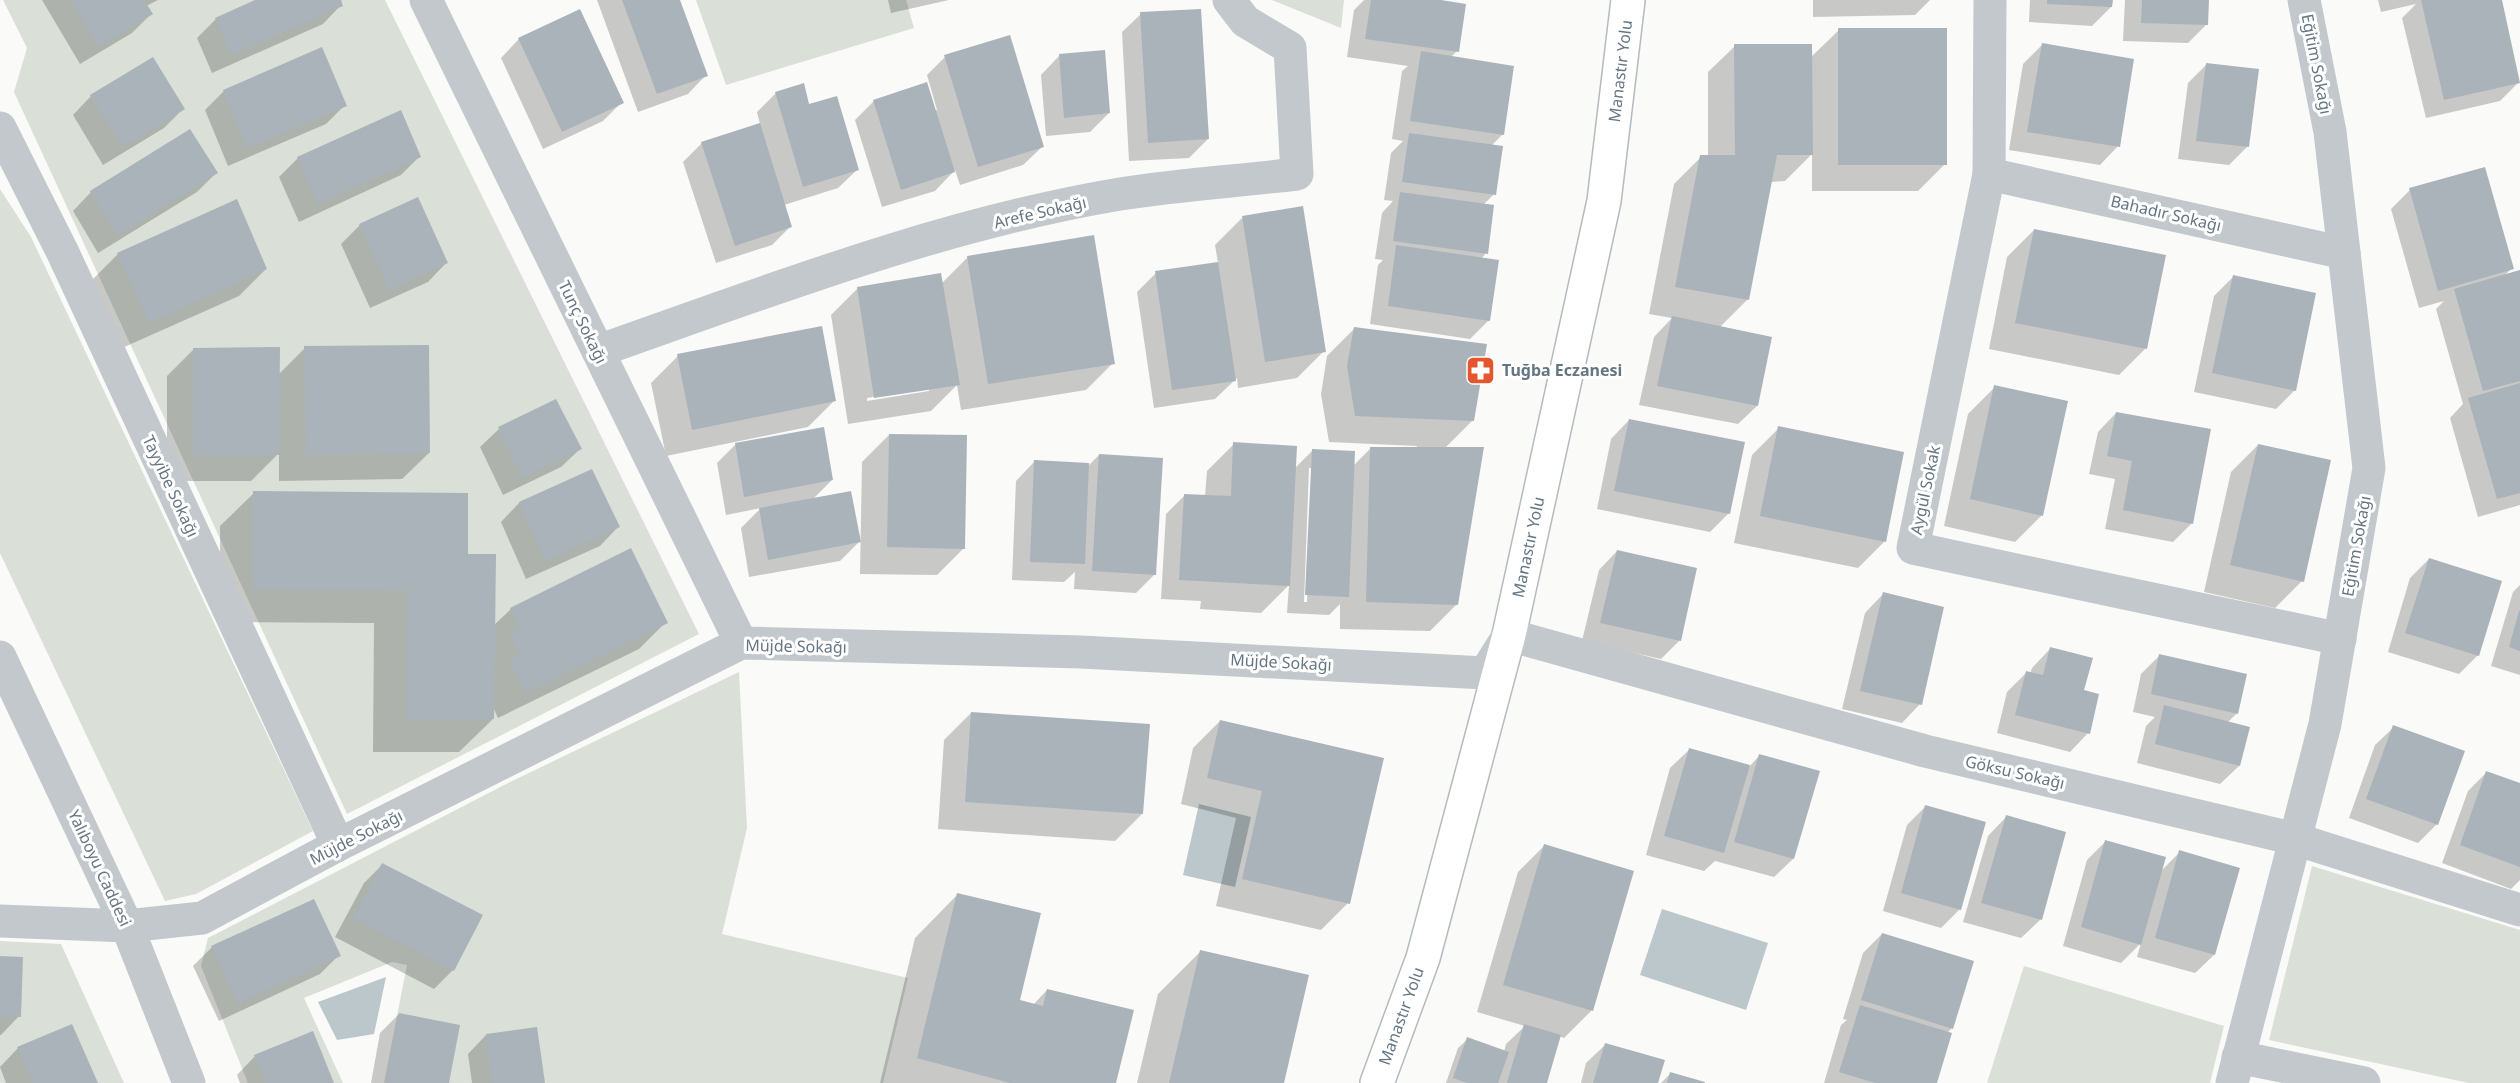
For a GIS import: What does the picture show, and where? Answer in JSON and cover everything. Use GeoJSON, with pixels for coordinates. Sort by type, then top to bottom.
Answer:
{"type":"FeatureCollection","features":[{"type":"Feature","properties":{"kind":"main road","name":"Manastır Yolu"},"geometry":{"type":"LineString","coordinates":[[1377,1083],[1423,958],[1509,635],[1604,201],[1628,0]]}},
{"type":"Feature","properties":{"kind":"street","name":"Tunç Sokağı"},"geometry":{"type":"LineString","coordinates":[[426,0],[741,644]]}},
{"type":"Feature","properties":{"kind":"street","name":"Arefe Sokağı"},"geometry":{"type":"LineString","coordinates":[[598,351],[856,261],[1006,219],[1120,194],[1297,174],[1290,48],[1245,21],[1229,0]]}},
{"type":"Feature","properties":{"kind":"street","name":"Aygül Sokak"},"geometry":{"type":"LineString","coordinates":[[1990,0],[1989,174],[1913,548],[2340,639]]}},
{"type":"Feature","properties":{"kind":"street","name":"Eğitim Sokağı"},"geometry":{"type":"LineString","coordinates":[[2235,1070],[2325,724],[2369,468],[2330,132],[2304,0]]}},
{"type":"Feature","properties":{"kind":"street","name":"Tayyibe Sokağı"},"geometry":{"type":"LineString","coordinates":[[0,128],[63,253],[338,846]]}},
{"type":"Feature","properties":{"kind":"street","name":"Bahadır Sokağı"},"geometry":{"type":"LineString","coordinates":[[1989,174],[2344,253]]}},
{"type":"Feature","properties":{"kind":"street","name":"Müjde Sokağı"},"geometry":{"type":"LineString","coordinates":[[0,921],[128,926],[202,918],[338,846],[741,644],[1080,652],[1485,673],[1509,635]]}},
{"type":"Feature","properties":{"kind":"street","name":"Göksu Sokağı"},"geometry":{"type":"LineString","coordinates":[[1509,635],[1925,751],[2295,839],[2520,910]]}},
{"type":"Feature","properties":{"kind":"street","name":"Yalıboyu Caddesi"},"geometry":{"type":"LineString","coordinates":[[0,657],[128,926],[189,1083]]}},
{"type":"Feature","properties":{"kind":"street"},"geometry":{"type":"LineString","coordinates":[[2235,1070],[2364,1083]]}},
{"type":"Feature","properties":{"kind":"shaded area"},"geometry":{"type":"Polygon","coordinates":[[[3,0],[385,0],[699,634],[347,814],[14,92],[27,48],[3,0]]]}},
{"type":"Feature","properties":{"kind":"shaded area"},"geometry":{"type":"Polygon","coordinates":[[[696,0],[906,0],[914,28],[726,85],[696,0]]]}},
{"type":"Feature","properties":{"kind":"shaded area"},"geometry":{"type":"Polygon","coordinates":[[[1272,0],[1344,0],[1341,28],[1272,0]]]}},
{"type":"Feature","properties":{"kind":"shaded area"},"geometry":{"type":"Polygon","coordinates":[[[0,189],[31,237],[313,831],[196,894],[165,901],[0,553],[0,189]]]}},
{"type":"Feature","properties":{"kind":"shaded area"},"geometry":{"type":"Polygon","coordinates":[[[739,672],[747,828],[722,934],[908,978],[883,1083],[384,1083],[407,965],[392,962],[304,998],[343,1083],[248,1083],[201,966],[208,938],[508,783],[739,672]]]}},
{"type":"Feature","properties":{"kind":"shaded area"},"geometry":{"type":"Polygon","coordinates":[[[1199,804],[1251,817],[1235,887],[1183,875],[1199,804]]]}},
{"type":"Feature","properties":{"kind":"shaded area"},"geometry":{"type":"Polygon","coordinates":[[[2312,866],[2520,930],[2520,1083],[2469,1083],[2269,1040],[2312,866]]]}},
{"type":"Feature","properties":{"kind":"shaded area"},"geometry":{"type":"Polygon","coordinates":[[[1662,909],[1768,943],[1746,1010],[1640,975],[1662,909]]]}},
{"type":"Feature","properties":{"kind":"shaded area"},"geometry":{"type":"Polygon","coordinates":[[[0,941],[61,944],[124,1083],[0,1083],[0,941]]]}},
{"type":"Feature","properties":{"kind":"shaded area"},"geometry":{"type":"Polygon","coordinates":[[[2024,966],[2224,1026],[2210,1083],[1987,1083],[2024,966]]]}},
{"type":"Feature","properties":{"kind":"shaded area"},"geometry":{"type":"Polygon","coordinates":[[[386,977],[374,1034],[337,1040],[318,1002],[386,977]]]}},
{"type":"Feature","properties":{"kind":"building"},"geometry":{"type":"Polygon","coordinates":[[[71,0],[144,0],[153,14],[99,47],[71,0]]]}},
{"type":"Feature","properties":{"kind":"building"},"geometry":{"type":"Polygon","coordinates":[[[255,0],[341,0],[343,6],[231,55],[215,18],[255,0]]]}},
{"type":"Feature","properties":{"kind":"building"},"geometry":{"type":"Polygon","coordinates":[[[622,0],[680,0],[708,76],[657,94],[622,0]]]}},
{"type":"Feature","properties":{"kind":"building"},"geometry":{"type":"Polygon","coordinates":[[[1371,0],[1441,0],[1466,4],[1459,52],[1365,39],[1371,0]]]}},
{"type":"Feature","properties":{"kind":"building"},"geometry":{"type":"Polygon","coordinates":[[[2047,0],[2113,0],[2112,7],[2047,4],[2047,0]]]}},
{"type":"Feature","properties":{"kind":"building"},"geometry":{"type":"Polygon","coordinates":[[[2142,0],[2209,0],[2208,25],[2141,23],[2142,0]]]}},
{"type":"Feature","properties":{"kind":"building"},"geometry":{"type":"Polygon","coordinates":[[[2421,0],[2502,0],[2520,83],[2444,100],[2421,0]]]}},
{"type":"Feature","properties":{"kind":"building"},"geometry":{"type":"Polygon","coordinates":[[[580,9],[624,103],[562,132],[518,38],[580,9]]]}},
{"type":"Feature","properties":{"kind":"building"},"geometry":{"type":"Polygon","coordinates":[[[1201,9],[1209,139],[1148,143],[1140,12],[1201,9]]]}},
{"type":"Feature","properties":{"kind":"building"},"geometry":{"type":"Polygon","coordinates":[[[1838,28],[1947,28],[1947,165],[1838,165],[1838,28]]]}},
{"type":"Feature","properties":{"kind":"building"},"geometry":{"type":"Polygon","coordinates":[[[1010,35],[1044,147],[978,167],[944,55],[1010,35]]]}},
{"type":"Feature","properties":{"kind":"building"},"geometry":{"type":"Polygon","coordinates":[[[2042,43],[2134,59],[2120,147],[2027,132],[2042,43]]]}},
{"type":"Feature","properties":{"kind":"building"},"geometry":{"type":"Polygon","coordinates":[[[1734,44],[1812,44],[1813,155],[1777,155],[1749,300],[1675,287],[1700,155],[1735,155],[1734,44]]]}},
{"type":"Feature","properties":{"kind":"building"},"geometry":{"type":"Polygon","coordinates":[[[322,47],[347,106],[247,148],[223,90],[322,47]]]}},
{"type":"Feature","properties":{"kind":"building"},"geometry":{"type":"Polygon","coordinates":[[[1105,50],[1110,113],[1064,118],[1059,54],[1105,50]]]}},
{"type":"Feature","properties":{"kind":"building"},"geometry":{"type":"Polygon","coordinates":[[[1421,51],[1514,66],[1504,135],[1410,121],[1421,51]]]}},
{"type":"Feature","properties":{"kind":"building"},"geometry":{"type":"Polygon","coordinates":[[[153,57],[185,109],[123,147],[90,95],[153,57]]]}},
{"type":"Feature","properties":{"kind":"building"},"geometry":{"type":"Polygon","coordinates":[[[2206,63],[2259,69],[2249,147],[2196,141],[2206,63]]]}},
{"type":"Feature","properties":{"kind":"building"},"geometry":{"type":"Polygon","coordinates":[[[927,82],[955,172],[901,190],[873,100],[927,82]]]}},
{"type":"Feature","properties":{"kind":"building"},"geometry":{"type":"Polygon","coordinates":[[[804,83],[809,104],[837,96],[859,170],[803,187],[775,92],[804,83]]]}},
{"type":"Feature","properties":{"kind":"building"},"geometry":{"type":"Polygon","coordinates":[[[401,110],[421,157],[318,204],[297,157],[401,110]]]}},
{"type":"Feature","properties":{"kind":"building"},"geometry":{"type":"Polygon","coordinates":[[[760,123],[792,227],[735,246],[701,142],[760,123]]]}},
{"type":"Feature","properties":{"kind":"building"},"geometry":{"type":"Polygon","coordinates":[[[190,129],[218,173],[118,235],[90,191],[190,129]]]}},
{"type":"Feature","properties":{"kind":"building"},"geometry":{"type":"Polygon","coordinates":[[[1409,133],[1503,146],[1496,195],[1402,182],[1409,133]]]}},
{"type":"Feature","properties":{"kind":"building"},"geometry":{"type":"Polygon","coordinates":[[[2485,167],[2514,269],[2438,291],[2409,188],[2485,167]]]}},
{"type":"Feature","properties":{"kind":"building"},"geometry":{"type":"Polygon","coordinates":[[[1400,192],[1494,205],[1488,254],[1393,241],[1400,192]]]}},
{"type":"Feature","properties":{"kind":"building"},"geometry":{"type":"Polygon","coordinates":[[[418,197],[448,263],[389,290],[359,224],[418,197]]]}},
{"type":"Feature","properties":{"kind":"building"},"geometry":{"type":"Polygon","coordinates":[[[237,199],[267,269],[149,323],[117,253],[237,199]]]}},
{"type":"Feature","properties":{"kind":"building"},"geometry":{"type":"Polygon","coordinates":[[[1303,206],[1326,352],[1265,362],[1242,216],[1303,206]]]}},
{"type":"Feature","properties":{"kind":"building"},"geometry":{"type":"Polygon","coordinates":[[[2034,229],[2166,255],[2147,349],[2015,323],[2034,229]]]}},
{"type":"Feature","properties":{"kind":"building"},"geometry":{"type":"Polygon","coordinates":[[[1094,235],[1115,364],[988,384],[967,256],[1094,235]]]}},
{"type":"Feature","properties":{"kind":"building"},"geometry":{"type":"Polygon","coordinates":[[[1396,245],[1499,260],[1490,321],[1388,306],[1396,245]]]}},
{"type":"Feature","properties":{"kind":"building"},"geometry":{"type":"Polygon","coordinates":[[[1218,262],[1236,381],[1172,390],[1155,271],[1218,262]]]}},
{"type":"Feature","properties":{"kind":"building"},"geometry":{"type":"Polygon","coordinates":[[[2520,270],[2520,381],[2483,391],[2454,289],[2520,270]]]}},
{"type":"Feature","properties":{"kind":"building"},"geometry":{"type":"Polygon","coordinates":[[[941,273],[960,385],[874,398],[857,287],[941,273]]]}},
{"type":"Feature","properties":{"kind":"building"},"geometry":{"type":"Polygon","coordinates":[[[2233,275],[2316,293],[2296,391],[2212,373],[2233,275]]]}},
{"type":"Feature","properties":{"kind":"building"},"geometry":{"type":"Polygon","coordinates":[[[1672,316],[1772,337],[1758,406],[1657,386],[1672,316]]]}},
{"type":"Feature","properties":{"kind":"building"},"geometry":{"type":"Polygon","coordinates":[[[822,326],[836,401],[692,430],[677,354],[822,326]]]}},
{"type":"Feature","properties":{"kind":"building"},"geometry":{"type":"Polygon","coordinates":[[[1354,327],[1487,344],[1474,421],[1355,416],[1347,366],[1354,327]]]}},
{"type":"Feature","properties":{"kind":"building"},"geometry":{"type":"Polygon","coordinates":[[[429,345],[430,453],[306,455],[304,346],[429,345]]]}},
{"type":"Feature","properties":{"kind":"building"},"geometry":{"type":"Polygon","coordinates":[[[280,347],[279,455],[193,455],[193,348],[280,347]]]}},
{"type":"Feature","properties":{"kind":"building"},"geometry":{"type":"Polygon","coordinates":[[[2520,383],[2520,493],[2497,499],[2468,398],[2520,383]]]}},
{"type":"Feature","properties":{"kind":"building"},"geometry":{"type":"Polygon","coordinates":[[[1994,385],[2068,401],[2043,516],[1970,499],[1994,385]]]}},
{"type":"Feature","properties":{"kind":"building"},"geometry":{"type":"Polygon","coordinates":[[[556,399],[582,449],[522,478],[498,427],[556,399]]]}},
{"type":"Feature","properties":{"kind":"building"},"geometry":{"type":"Polygon","coordinates":[[[2116,412],[2211,429],[2193,524],[2123,510],[2132,461],[2107,456],[2116,412]]]}},
{"type":"Feature","properties":{"kind":"building"},"geometry":{"type":"Polygon","coordinates":[[[1629,419],[1745,442],[1730,514],[1614,491],[1629,419]]]}},
{"type":"Feature","properties":{"kind":"building"},"geometry":{"type":"Polygon","coordinates":[[[1778,426],[1904,452],[1886,542],[1760,516],[1778,426]]]}},
{"type":"Feature","properties":{"kind":"building"},"geometry":{"type":"Polygon","coordinates":[[[824,427],[833,480],[744,497],[735,443],[824,427]]]}},
{"type":"Feature","properties":{"kind":"building"},"geometry":{"type":"Polygon","coordinates":[[[889,434],[967,435],[965,549],[887,547],[889,434]]]}},
{"type":"Feature","properties":{"kind":"building"},"geometry":{"type":"Polygon","coordinates":[[[1233,442],[1297,446],[1290,586],[1179,580],[1184,494],[1231,496],[1233,442]]]}},
{"type":"Feature","properties":{"kind":"building"},"geometry":{"type":"Polygon","coordinates":[[[2258,444],[2331,460],[2304,582],[2230,565],[2258,444]]]}},
{"type":"Feature","properties":{"kind":"building"},"geometry":{"type":"Polygon","coordinates":[[[1370,447],[1484,447],[1458,605],[1366,602],[1370,447]]]}},
{"type":"Feature","properties":{"kind":"building"},"geometry":{"type":"Polygon","coordinates":[[[1312,449],[1355,451],[1349,597],[1305,595],[1312,449]]]}},
{"type":"Feature","properties":{"kind":"building"},"geometry":{"type":"Polygon","coordinates":[[[1099,454],[1163,458],[1156,575],[1092,571],[1099,454]]]}},
{"type":"Feature","properties":{"kind":"building"},"geometry":{"type":"Polygon","coordinates":[[[1034,460],[1089,463],[1085,564],[1030,562],[1034,460]]]}},
{"type":"Feature","properties":{"kind":"building"},"geometry":{"type":"Polygon","coordinates":[[[592,469],[620,527],[545,561],[519,502],[592,469]]]}},
{"type":"Feature","properties":{"kind":"building"},"geometry":{"type":"Polygon","coordinates":[[[253,491],[468,493],[468,554],[496,554],[494,719],[406,719],[407,590],[253,589],[253,491]]]}},
{"type":"Feature","properties":{"kind":"building"},"geometry":{"type":"Polygon","coordinates":[[[851,491],[861,542],[768,560],[759,508],[851,491]]]}},
{"type":"Feature","properties":{"kind":"building"},"geometry":{"type":"Polygon","coordinates":[[[631,548],[668,623],[526,693],[509,659],[519,654],[510,634],[520,629],[510,608],[631,548]]]}},
{"type":"Feature","properties":{"kind":"building"},"geometry":{"type":"Polygon","coordinates":[[[1617,550],[1697,568],[1681,641],[1600,623],[1617,550]]]}},
{"type":"Feature","properties":{"kind":"building"},"geometry":{"type":"Polygon","coordinates":[[[2429,558],[2502,581],[2479,656],[2405,633],[2429,558]]]}},
{"type":"Feature","properties":{"kind":"building"},"geometry":{"type":"Polygon","coordinates":[[[1883,592],[1944,607],[1922,705],[1860,691],[1883,592]]]}},
{"type":"Feature","properties":{"kind":"building"},"geometry":{"type":"Polygon","coordinates":[[[2520,611],[2520,651],[2509,647],[2520,611]]]}},
{"type":"Feature","properties":{"kind":"building"},"geometry":{"type":"Polygon","coordinates":[[[2050,647],[2093,658],[2084,690],[2099,694],[2090,734],[2015,715],[2026,671],[2043,675],[2050,647]]]}},
{"type":"Feature","properties":{"kind":"building"},"geometry":{"type":"Polygon","coordinates":[[[2159,654],[2247,674],[2238,714],[2151,694],[2159,654]]]}},
{"type":"Feature","properties":{"kind":"building"},"geometry":{"type":"Polygon","coordinates":[[[2164,705],[2250,727],[2240,766],[2155,744],[2164,705]]]}},
{"type":"Feature","properties":{"kind":"building"},"geometry":{"type":"Polygon","coordinates":[[[971,712],[1150,724],[1143,814],[965,802],[971,712]]]}},
{"type":"Feature","properties":{"kind":"building"},"geometry":{"type":"Polygon","coordinates":[[[1220,720],[1384,758],[1350,904],[1242,879],[1262,791],[1207,778],[1220,720]]]}},
{"type":"Feature","properties":{"kind":"building"},"geometry":{"type":"Polygon","coordinates":[[[2393,725],[2465,751],[2438,825],[2366,799],[2393,725]]]}},
{"type":"Feature","properties":{"kind":"building"},"geometry":{"type":"Polygon","coordinates":[[[1689,748],[1750,765],[1724,853],[1664,836],[1689,748]]]}},
{"type":"Feature","properties":{"kind":"building"},"geometry":{"type":"Polygon","coordinates":[[[1759,754],[1820,771],[1794,859],[1734,842],[1759,754]]]}},
{"type":"Feature","properties":{"kind":"building"},"geometry":{"type":"Polygon","coordinates":[[[2486,771],[2520,783],[2520,867],[2460,845],[2486,771]]]}},
{"type":"Feature","properties":{"kind":"building"},"geometry":{"type":"Polygon","coordinates":[[[1925,805],[1986,822],[1961,910],[1901,893],[1925,805]]]}},
{"type":"Feature","properties":{"kind":"building"},"geometry":{"type":"Polygon","coordinates":[[[2006,815],[2066,832],[2042,920],[1981,903],[2006,815]]]}},
{"type":"Feature","properties":{"kind":"building"},"geometry":{"type":"Polygon","coordinates":[[[2105,840],[2166,857],[2141,945],[2081,927],[2105,840]]]}},
{"type":"Feature","properties":{"kind":"building"},"geometry":{"type":"Polygon","coordinates":[[[1544,844],[1634,871],[1593,1011],[1503,985],[1544,844]]]}},
{"type":"Feature","properties":{"kind":"building"},"geometry":{"type":"Polygon","coordinates":[[[2179,850],[2240,868],[2215,955],[2155,938],[2179,850]]]}},
{"type":"Feature","properties":{"kind":"building"},"geometry":{"type":"Polygon","coordinates":[[[382,863],[483,915],[454,971],[353,918],[382,863]]]}},
{"type":"Feature","properties":{"kind":"building"},"geometry":{"type":"Polygon","coordinates":[[[957,893],[1041,913],[1020,1000],[1043,1006],[1047,989],[1134,1010],[1116,1083],[1010,1083],[917,1058],[957,893]]]}},
{"type":"Feature","properties":{"kind":"building"},"geometry":{"type":"Polygon","coordinates":[[[314,899],[341,956],[238,1003],[211,946],[314,899]]]}},
{"type":"Feature","properties":{"kind":"building"},"geometry":{"type":"Polygon","coordinates":[[[1882,933],[1974,961],[1953,1029],[1861,1000],[1882,933]]]}},
{"type":"Feature","properties":{"kind":"building"},"geometry":{"type":"Polygon","coordinates":[[[1200,950],[1309,975],[1284,1083],[1169,1083],[1200,950]]]}},
{"type":"Feature","properties":{"kind":"building"},"geometry":{"type":"Polygon","coordinates":[[[0,956],[23,957],[21,1017],[0,1016],[0,956]]]}},
{"type":"Feature","properties":{"kind":"building"},"geometry":{"type":"Polygon","coordinates":[[[1860,1005],[1952,1033],[1937,1083],[1875,1083],[1839,1072],[1860,1005]]]}},
{"type":"Feature","properties":{"kind":"building"},"geometry":{"type":"Polygon","coordinates":[[[399,1013],[460,1025],[449,1083],[385,1083],[399,1013]]]}},
{"type":"Feature","properties":{"kind":"building"},"geometry":{"type":"Polygon","coordinates":[[[72,1024],[98,1083],[33,1083],[17,1047],[72,1024]]]}},
{"type":"Feature","properties":{"kind":"building"},"geometry":{"type":"Polygon","coordinates":[[[1524,1024],[1561,1035],[1547,1083],[1507,1083],[1524,1024]]]}},
{"type":"Feature","properties":{"kind":"building"},"geometry":{"type":"Polygon","coordinates":[[[537,1027],[545,1083],[492,1083],[486,1034],[537,1027]]]}},
{"type":"Feature","properties":{"kind":"building"},"geometry":{"type":"Polygon","coordinates":[[[313,1031],[334,1083],[266,1083],[254,1055],[313,1031]]]}},
{"type":"Feature","properties":{"kind":"building"},"geometry":{"type":"Polygon","coordinates":[[[1467,1037],[1509,1052],[1498,1083],[1467,1083],[1453,1078],[1467,1037]]]}},
{"type":"Feature","properties":{"kind":"building"},"geometry":{"type":"Polygon","coordinates":[[[1605,1043],[1665,1060],[1658,1083],[1593,1083],[1605,1043]]]}},
{"type":"Feature","properties":{"kind":"building"},"geometry":{"type":"Polygon","coordinates":[[[1670,1072],[1705,1082],[1705,1083],[1667,1083],[1670,1072]]]}},
{"type":"Feature","properties":{"kind":"place","name":"Tuğba Eczanesi"},"geometry":{"type":"Point","coordinates":[1481,370]}}]}
